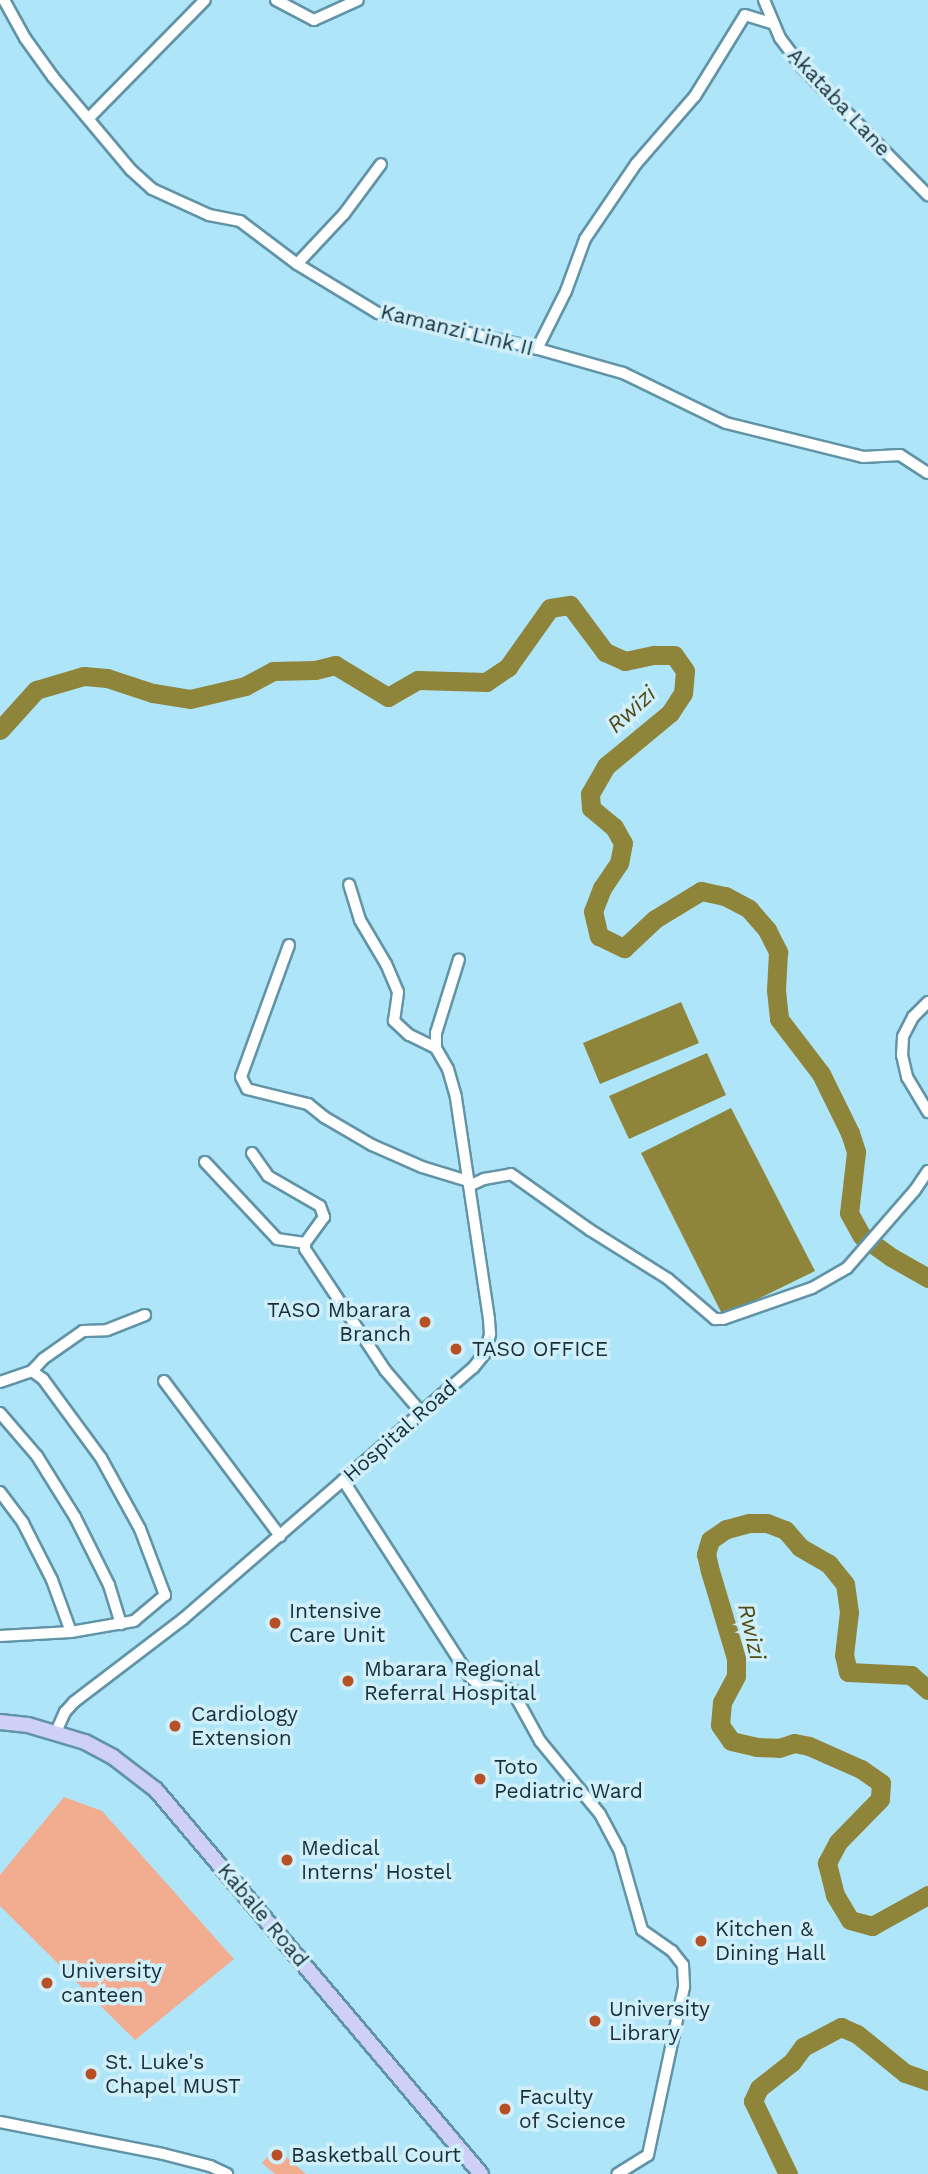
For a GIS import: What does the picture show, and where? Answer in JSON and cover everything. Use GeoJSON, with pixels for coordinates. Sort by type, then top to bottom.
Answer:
{"type":"FeatureCollection","features":[{"type":"Feature","properties":{"kind":"main road","name":"Kabale Road"},"geometry":{"type":"LineString","coordinates":[[0,1722],[56,1732],[113,1757],[139,1774],[173,1807],[481,2174]]}},
{"type":"Feature","properties":{"kind":"street","name":"Kamanzi Link II"},"geometry":{"type":"LineString","coordinates":[[4,0],[32,48],[131,170],[152,189],[209,215],[240,221],[298,264],[378,313],[537,349],[623,373],[726,423],[863,457],[900,455],[928,473]]}},
{"type":"Feature","properties":{"kind":"street"},"geometry":{"type":"LineString","coordinates":[[89,118],[205,0]]}},
{"type":"Feature","properties":{"kind":"street"},"geometry":{"type":"LineString","coordinates":[[276,0],[314,20],[358,0]]}},
{"type":"Feature","properties":{"kind":"street","name":"Akataba Lane"},"geometry":{"type":"LineString","coordinates":[[764,0],[774,24],[802,67],[928,195]]}},
{"type":"Feature","properties":{"kind":"street"},"geometry":{"type":"LineString","coordinates":[[537,349],[566,291],[585,239],[636,164],[695,96],[745,15],[774,24]]}},
{"type":"Feature","properties":{"kind":"street"},"geometry":{"type":"LineString","coordinates":[[298,264],[344,214],[381,164]]}},
{"type":"Feature","properties":{"kind":"street"},"geometry":{"type":"LineString","coordinates":[[349,885],[360,920],[386,964],[398,992],[394,1021],[409,1035],[436,1048],[436,1033],[459,959]]}},
{"type":"Feature","properties":{"kind":"street"},"geometry":{"type":"LineString","coordinates":[[289,945],[241,1077],[247,1089],[308,1104],[324,1117],[372,1145],[468,1184],[511,1174],[590,1230],[668,1279],[715,1319],[740,1314],[812,1288],[847,1268],[884,1228],[928,1171]]}},
{"type":"Feature","properties":{"kind":"street"},"geometry":{"type":"LineString","coordinates":[[928,1002],[903,1037],[902,1055],[907,1077],[928,1112]]}},
{"type":"Feature","properties":{"kind":"street","name":"Hospital Road"},"geometry":{"type":"LineString","coordinates":[[56,1732],[65,1712],[74,1702],[183,1619],[420,1411],[473,1368],[485,1353],[490,1334],[456,1097],[448,1069],[436,1048]]}},
{"type":"Feature","properties":{"kind":"street"},"geometry":{"type":"LineString","coordinates":[[252,1153],[268,1176],[320,1206],[324,1217],[305,1243],[305,1249],[385,1370],[420,1411]]}},
{"type":"Feature","properties":{"kind":"street"},"geometry":{"type":"LineString","coordinates":[[205,1162],[277,1239],[305,1243]]}},
{"type":"Feature","properties":{"kind":"street"},"geometry":{"type":"LineString","coordinates":[[0,1381],[32,1371],[43,1359],[83,1331],[107,1331],[145,1315]]}},
{"type":"Feature","properties":{"kind":"street"},"geometry":{"type":"LineString","coordinates":[[0,1636],[71,1632],[121,1624],[146,1613],[165,1595],[140,1529],[101,1458],[43,1379],[32,1371]]}},
{"type":"Feature","properties":{"kind":"street"},"geometry":{"type":"LineString","coordinates":[[164,1381],[280,1535]]}},
{"type":"Feature","properties":{"kind":"street"},"geometry":{"type":"LineString","coordinates":[[0,1413],[37,1456],[75,1517],[109,1585],[121,1624]]}},
{"type":"Feature","properties":{"kind":"street"},"geometry":{"type":"LineString","coordinates":[[343,1480],[470,1677],[477,1683],[512,1690],[540,1741],[600,1814],[619,1849],[642,1930],[673,1951],[683,1965],[684,1987],[648,2155],[618,2174]]}},
{"type":"Feature","properties":{"kind":"street"},"geometry":{"type":"LineString","coordinates":[[0,1492],[23,1523],[52,1580],[71,1632]]}},
{"type":"Feature","properties":{"kind":"street"},"geometry":{"type":"LineString","coordinates":[[0,2122],[227,2174]]}},
{"type":"Feature","properties":{"kind":"shaded area"},"geometry":{"type":"Polygon","coordinates":[[[681,1002],[699,1043],[600,1084],[583,1043],[681,1002]]]}},
{"type":"Feature","properties":{"kind":"shaded area"},"geometry":{"type":"Polygon","coordinates":[[[707,1053],[726,1095],[629,1139],[609,1096],[707,1053]]]}},
{"type":"Feature","properties":{"kind":"shaded area"},"geometry":{"type":"Polygon","coordinates":[[[731,1108],[815,1271],[723,1316],[641,1153],[731,1108]]]}},
{"type":"Feature","properties":{"kind":"shaded area"},"geometry":{"type":"Polygon","coordinates":[[[64,1797],[102,1811],[234,1959],[135,2040],[0,1906],[0,1875],[64,1797]]]}},
{"type":"Feature","properties":{"kind":"shaded area","name":"Basketball Court"},"geometry":{"type":"Polygon","coordinates":[[[275,2148],[306,2174],[275,2174],[262,2163],[275,2148]]]}},
{"type":"Feature","properties":{"kind":"waterway","name":"Rwizi"},"geometry":{"type":"LineString","coordinates":[[0,730],[36,690],[84,676],[107,678],[153,693],[190,699],[245,686],[273,671],[315,670],[335,665],[388,697],[418,680],[486,682],[508,667],[550,608],[570,605],[605,652],[625,661],[654,655],[674,655],[685,671],[683,693],[670,713],[606,766],[590,794],[591,808],[614,827],[623,843],[619,863],[602,888],[593,911],[599,936],[624,948],[655,919],[701,891],[725,896],[749,909],[767,930],[778,952],[776,990],[779,1019],[821,1074],[850,1133],[856,1152],[849,1213],[862,1236],[891,1257],[928,1278]]}},
{"type":"Feature","properties":{"kind":"waterway","name":"Rwizi"},"geometry":{"type":"LineString","coordinates":[[928,1690],[911,1675],[848,1672],[844,1655],[849,1612],[845,1584],[829,1564],[800,1547],[785,1530],[767,1523],[749,1523],[726,1529],[710,1540],[706,1554],[736,1658],[736,1676],[722,1702],[720,1725],[731,1741],[756,1747],[779,1748],[794,1743],[809,1746],[861,1769],[881,1783],[880,1799],[838,1842],[827,1863],[835,1895],[850,1920],[872,1926],[928,1895]]}},
{"type":"Feature","properties":{"kind":"waterway","name":"Rwizi"},"geometry":{"type":"LineString","coordinates":[[788,2174],[753,2101],[759,2088],[792,2062],[803,2047],[841,2027],[857,2034],[905,2073],[928,2081]]}},
{"type":"Feature","properties":{"kind":"place","name":"TASO Mbarara Branch"},"geometry":{"type":"Point","coordinates":[425,1322]}},
{"type":"Feature","properties":{"kind":"place","name":"TASO OFFICE"},"geometry":{"type":"Point","coordinates":[456,1349]}},
{"type":"Feature","properties":{"kind":"place","name":"Intensive Care Unit"},"geometry":{"type":"Point","coordinates":[275,1623]}},
{"type":"Feature","properties":{"kind":"place","name":"Mbarara Regional Referral Hospital"},"geometry":{"type":"Point","coordinates":[348,1681]}},
{"type":"Feature","properties":{"kind":"place","name":"Cardiology Extension"},"geometry":{"type":"Point","coordinates":[175,1726]}},
{"type":"Feature","properties":{"kind":"place","name":"Toto Pediatric Ward"},"geometry":{"type":"Point","coordinates":[480,1779]}},
{"type":"Feature","properties":{"kind":"place","name":"Medical Interns' Hostel"},"geometry":{"type":"Point","coordinates":[287,1860]}},
{"type":"Feature","properties":{"kind":"place","name":"Kitchen & Dining Hall"},"geometry":{"type":"Point","coordinates":[701,1941]}},
{"type":"Feature","properties":{"kind":"place","name":"University canteen"},"geometry":{"type":"Point","coordinates":[47,1983]}},
{"type":"Feature","properties":{"kind":"place","name":"University Library"},"geometry":{"type":"Point","coordinates":[595,2021]}},
{"type":"Feature","properties":{"kind":"place","name":"St. Luke's Chapel MUST"},"geometry":{"type":"Point","coordinates":[91,2074]}},
{"type":"Feature","properties":{"kind":"place","name":"Faculty of Science"},"geometry":{"type":"Point","coordinates":[505,2109]}},
{"type":"Feature","properties":{"kind":"place","name":"Basketball Court"},"geometry":{"type":"Point","coordinates":[277,2155]}}]}
